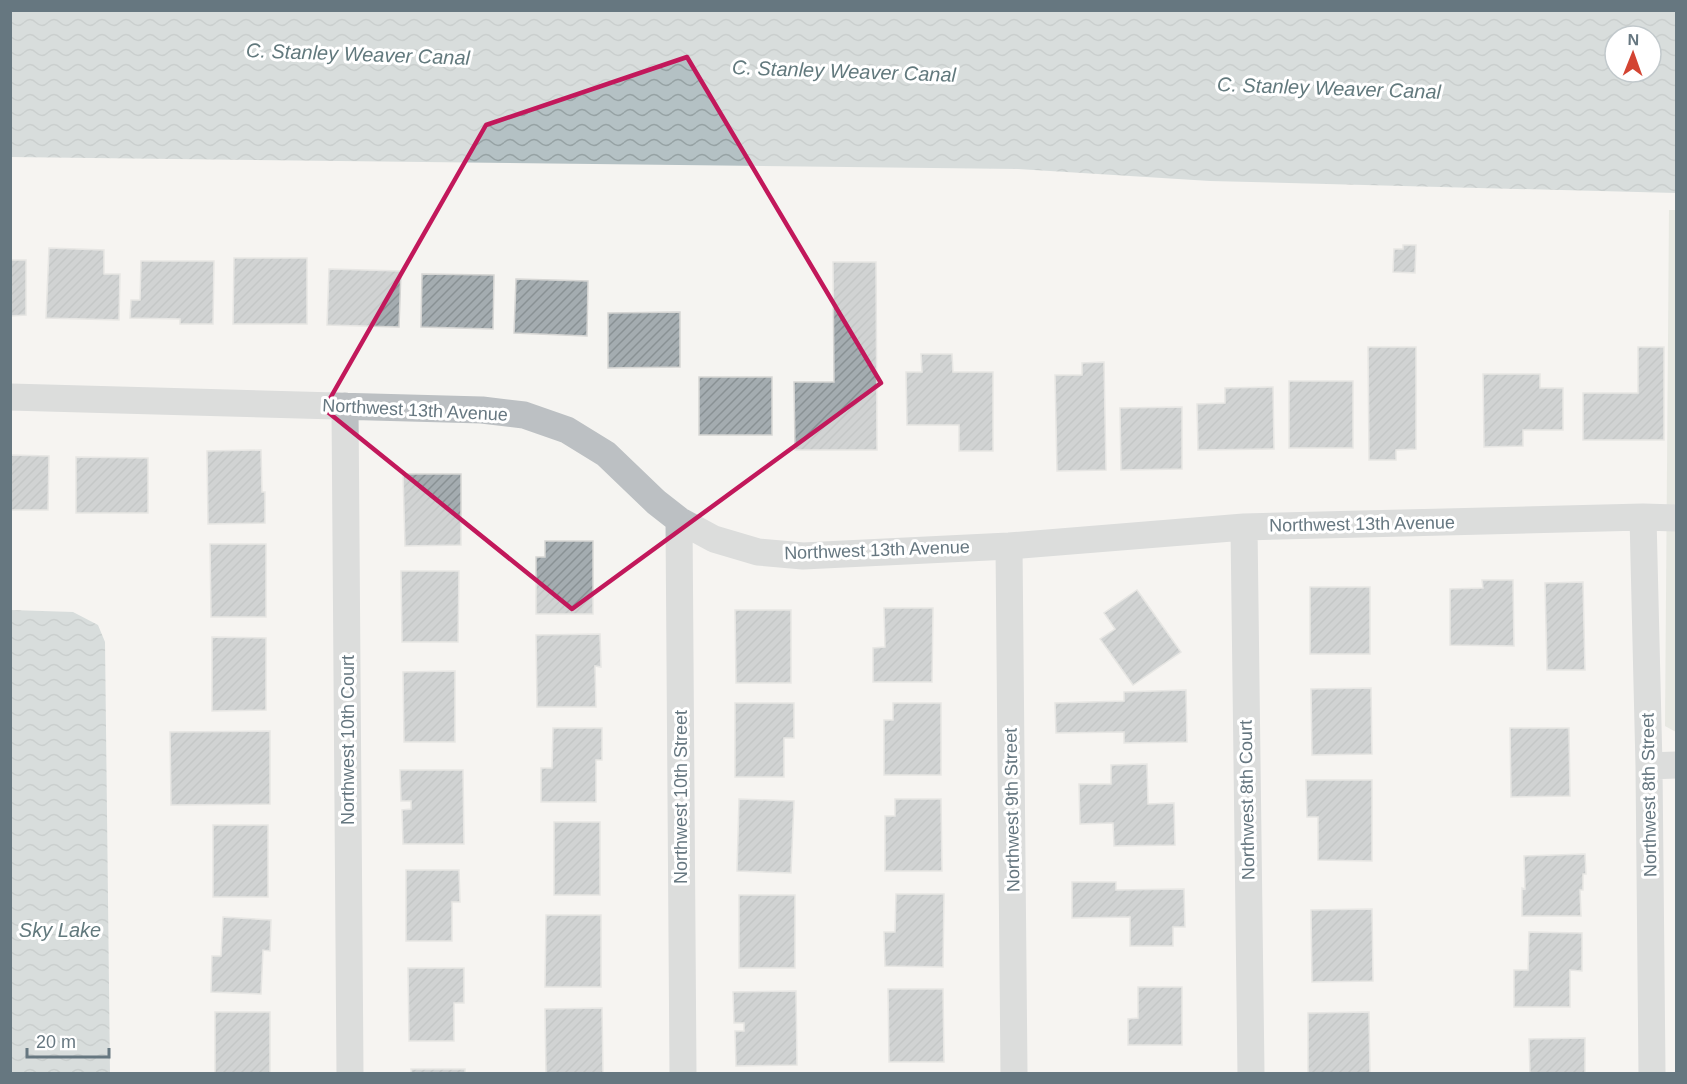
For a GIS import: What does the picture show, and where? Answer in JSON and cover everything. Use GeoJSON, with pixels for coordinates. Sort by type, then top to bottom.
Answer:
{"type":"FeatureCollection","features":[{"type":"Feature","properties":{"kind":"street","name":"Northwest 13th Avenue"},"geometry":{"type":"LineString","coordinates":[[10,397],[482,410],[524,415],[567,430],[606,454],[656,502],[679,520],[714,539],[758,552],[802,556],[1009,546],[1244,527],[1677,518]]}},
{"type":"Feature","properties":{"kind":"street","name":"Northwest 10th Court"},"geometry":{"type":"LineString","coordinates":[[345,406],[350,1074]]}},
{"type":"Feature","properties":{"kind":"street","name":"Northwest 8th Street"},"geometry":{"type":"LineString","coordinates":[[1643,517],[1649,765],[1652,1074]]}},
{"type":"Feature","properties":{"kind":"street","name":"Northwest 10th Street"},"geometry":{"type":"LineString","coordinates":[[679,520],[683,1074]]}},
{"type":"Feature","properties":{"kind":"street","name":"Northwest 8th Court"},"geometry":{"type":"LineString","coordinates":[[1244,527],[1251,1074]]}},
{"type":"Feature","properties":{"kind":"street","name":"Northwest 9th Street"},"geometry":{"type":"LineString","coordinates":[[1009,546],[1014,1074]]}},
{"type":"Feature","properties":{"kind":"street"},"geometry":{"type":"LineString","coordinates":[[1649,765],[1677,765]]}},
{"type":"Feature","properties":{"kind":"highlighted area"},"geometry":{"type":"Polygon","coordinates":[[[687,57],[881,383],[572,609],[324,409],[486,125],[687,57]]]}},
{"type":"Feature","properties":{"kind":"shaded area"},"geometry":{"type":"Polygon","coordinates":[[[1669,210],[1676,210],[1676,732],[1665,726],[1669,210]]]}},
{"type":"Feature","properties":{"kind":"water","name":"C. Stanley Weaver Canal"},"geometry":{"type":"Polygon","coordinates":[[[11,10],[1676,11],[1676,193],[1210,181],[1018,169],[11,157],[11,10]]]}},
{"type":"Feature","properties":{"kind":"water","name":"Sky Lake"},"geometry":{"type":"Polygon","coordinates":[[[11,610],[73,612],[98,625],[105,642],[110,1073],[11,1073],[11,610]]]}},
{"type":"Feature","properties":{"kind":"building"},"geometry":{"type":"Polygon","coordinates":[[[1403,245],[1416,245],[1415,273],[1393,272],[1394,249],[1403,249],[1403,245]]]}},
{"type":"Feature","properties":{"kind":"building"},"geometry":{"type":"Polygon","coordinates":[[[49,248],[104,250],[104,274],[120,274],[119,320],[46,318],[49,248]]]}},
{"type":"Feature","properties":{"kind":"building"},"geometry":{"type":"Polygon","coordinates":[[[234,258],[307,258],[307,324],[233,324],[234,258]]]}},
{"type":"Feature","properties":{"kind":"building"},"geometry":{"type":"Polygon","coordinates":[[[10,260],[26,260],[26,315],[10,316],[10,260]]]}},
{"type":"Feature","properties":{"kind":"building"},"geometry":{"type":"Polygon","coordinates":[[[141,261],[214,261],[213,324],[180,324],[180,319],[130,318],[131,300],[140,300],[141,261]]]}},
{"type":"Feature","properties":{"kind":"building"},"geometry":{"type":"Polygon","coordinates":[[[833,262],[876,262],[877,450],[795,450],[794,382],[834,382],[833,262]]]}},
{"type":"Feature","properties":{"kind":"building"},"geometry":{"type":"Polygon","coordinates":[[[329,269],[401,271],[399,327],[327,325],[329,269]]]}},
{"type":"Feature","properties":{"kind":"building"},"geometry":{"type":"Polygon","coordinates":[[[422,274],[494,275],[493,329],[421,327],[422,274]]]}},
{"type":"Feature","properties":{"kind":"building"},"geometry":{"type":"Polygon","coordinates":[[[516,279],[588,281],[587,336],[514,333],[516,279]]]}},
{"type":"Feature","properties":{"kind":"building"},"geometry":{"type":"Polygon","coordinates":[[[680,312],[680,367],[608,368],[608,313],[680,312]]]}},
{"type":"Feature","properties":{"kind":"building"},"geometry":{"type":"Polygon","coordinates":[[[1368,347],[1416,347],[1416,449],[1396,450],[1396,460],[1369,460],[1368,347]]]}},
{"type":"Feature","properties":{"kind":"building"},"geometry":{"type":"Polygon","coordinates":[[[1638,347],[1664,347],[1664,440],[1583,440],[1583,393],[1638,393],[1638,347]]]}},
{"type":"Feature","properties":{"kind":"building"},"geometry":{"type":"Polygon","coordinates":[[[921,354],[952,354],[953,372],[993,372],[993,451],[959,451],[959,425],[907,425],[906,372],[922,372],[921,354]]]}},
{"type":"Feature","properties":{"kind":"building"},"geometry":{"type":"Polygon","coordinates":[[[1104,362],[1106,470],[1057,471],[1055,375],[1082,375],[1082,363],[1104,362]]]}},
{"type":"Feature","properties":{"kind":"building"},"geometry":{"type":"Polygon","coordinates":[[[1483,374],[1540,374],[1540,388],[1563,388],[1563,430],[1523,430],[1523,446],[1484,447],[1483,374]]]}},
{"type":"Feature","properties":{"kind":"building"},"geometry":{"type":"Polygon","coordinates":[[[699,377],[772,377],[772,435],[699,435],[699,377]]]}},
{"type":"Feature","properties":{"kind":"building"},"geometry":{"type":"Polygon","coordinates":[[[1289,381],[1353,381],[1353,448],[1289,448],[1289,381]]]}},
{"type":"Feature","properties":{"kind":"building"},"geometry":{"type":"Polygon","coordinates":[[[1273,387],[1274,449],[1198,450],[1197,404],[1225,403],[1225,388],[1273,387]]]}},
{"type":"Feature","properties":{"kind":"building"},"geometry":{"type":"Polygon","coordinates":[[[1182,407],[1182,469],[1121,470],[1120,408],[1182,407]]]}},
{"type":"Feature","properties":{"kind":"building"},"geometry":{"type":"Polygon","coordinates":[[[261,450],[265,523],[208,524],[207,451],[261,450]]]}},
{"type":"Feature","properties":{"kind":"building"},"geometry":{"type":"Polygon","coordinates":[[[10,455],[49,456],[48,510],[10,510],[10,455]]]}},
{"type":"Feature","properties":{"kind":"building"},"geometry":{"type":"Polygon","coordinates":[[[76,457],[148,458],[148,513],[76,513],[76,457]]]}},
{"type":"Feature","properties":{"kind":"building"},"geometry":{"type":"Polygon","coordinates":[[[403,474],[461,474],[461,545],[405,546],[403,474]]]}},
{"type":"Feature","properties":{"kind":"building"},"geometry":{"type":"Polygon","coordinates":[[[545,541],[593,541],[593,614],[536,614],[536,557],[545,557],[545,541]]]}},
{"type":"Feature","properties":{"kind":"building"},"geometry":{"type":"Polygon","coordinates":[[[210,544],[266,544],[266,617],[211,617],[210,544]]]}},
{"type":"Feature","properties":{"kind":"building"},"geometry":{"type":"Polygon","coordinates":[[[401,571],[459,571],[458,642],[402,642],[401,571]]]}},
{"type":"Feature","properties":{"kind":"building"},"geometry":{"type":"Polygon","coordinates":[[[1482,580],[1513,580],[1514,646],[1450,645],[1450,589],[1483,588],[1482,580]]]}},
{"type":"Feature","properties":{"kind":"building"},"geometry":{"type":"Polygon","coordinates":[[[1583,582],[1585,670],[1547,670],[1545,583],[1583,582]]]}},
{"type":"Feature","properties":{"kind":"building"},"geometry":{"type":"Polygon","coordinates":[[[1310,587],[1370,587],[1370,654],[1310,654],[1310,587]]]}},
{"type":"Feature","properties":{"kind":"building"},"geometry":{"type":"Polygon","coordinates":[[[1137,590],[1181,652],[1133,685],[1100,639],[1115,629],[1104,613],[1137,590]]]}},
{"type":"Feature","properties":{"kind":"building"},"geometry":{"type":"Polygon","coordinates":[[[884,608],[933,608],[932,682],[873,682],[873,648],[885,647],[884,608]]]}},
{"type":"Feature","properties":{"kind":"building"},"geometry":{"type":"Polygon","coordinates":[[[735,610],[791,610],[791,683],[736,683],[735,610]]]}},
{"type":"Feature","properties":{"kind":"building"},"geometry":{"type":"Polygon","coordinates":[[[600,634],[601,667],[595,666],[596,707],[537,707],[536,635],[600,634]]]}},
{"type":"Feature","properties":{"kind":"building"},"geometry":{"type":"Polygon","coordinates":[[[212,637],[266,638],[266,710],[212,711],[212,637]]]}},
{"type":"Feature","properties":{"kind":"building"},"geometry":{"type":"Polygon","coordinates":[[[455,671],[455,742],[404,742],[403,672],[455,671]]]}},
{"type":"Feature","properties":{"kind":"building"},"geometry":{"type":"Polygon","coordinates":[[[1371,688],[1372,754],[1312,755],[1311,689],[1371,688]]]}},
{"type":"Feature","properties":{"kind":"building"},"geometry":{"type":"Polygon","coordinates":[[[1186,690],[1187,742],[1124,743],[1124,732],[1056,733],[1055,703],[1124,701],[1124,692],[1186,690]]]}},
{"type":"Feature","properties":{"kind":"building"},"geometry":{"type":"Polygon","coordinates":[[[735,703],[794,703],[794,738],[784,738],[784,777],[735,777],[735,703]]]}},
{"type":"Feature","properties":{"kind":"building"},"geometry":{"type":"Polygon","coordinates":[[[893,703],[941,703],[941,775],[884,775],[884,720],[893,720],[893,703]]]}},
{"type":"Feature","properties":{"kind":"building"},"geometry":{"type":"Polygon","coordinates":[[[553,728],[602,728],[602,760],[596,760],[596,802],[541,802],[541,768],[552,768],[553,728]]]}},
{"type":"Feature","properties":{"kind":"building"},"geometry":{"type":"Polygon","coordinates":[[[1510,728],[1569,728],[1570,796],[1511,797],[1510,728]]]}},
{"type":"Feature","properties":{"kind":"building"},"geometry":{"type":"Polygon","coordinates":[[[270,731],[270,804],[171,805],[170,732],[270,731]]]}},
{"type":"Feature","properties":{"kind":"building"},"geometry":{"type":"Polygon","coordinates":[[[1147,764],[1148,804],[1174,803],[1175,845],[1114,846],[1113,823],[1080,824],[1079,784],[1111,784],[1111,765],[1147,764]]]}},
{"type":"Feature","properties":{"kind":"building"},"geometry":{"type":"Polygon","coordinates":[[[400,770],[463,770],[464,844],[403,844],[402,810],[411,809],[411,801],[401,801],[400,770]]]}},
{"type":"Feature","properties":{"kind":"building"},"geometry":{"type":"Polygon","coordinates":[[[1306,780],[1372,780],[1372,861],[1318,860],[1318,817],[1307,817],[1306,780]]]}},
{"type":"Feature","properties":{"kind":"building"},"geometry":{"type":"Polygon","coordinates":[[[739,799],[794,801],[791,873],[737,871],[739,799]]]}},
{"type":"Feature","properties":{"kind":"building"},"geometry":{"type":"Polygon","coordinates":[[[895,799],[941,799],[942,871],[885,871],[885,816],[895,816],[895,799]]]}},
{"type":"Feature","properties":{"kind":"building"},"geometry":{"type":"Polygon","coordinates":[[[554,822],[600,822],[600,895],[554,895],[554,822]]]}},
{"type":"Feature","properties":{"kind":"building"},"geometry":{"type":"Polygon","coordinates":[[[213,825],[268,825],[268,897],[213,897],[213,825]]]}},
{"type":"Feature","properties":{"kind":"building"},"geometry":{"type":"Polygon","coordinates":[[[1585,854],[1586,874],[1583,874],[1583,890],[1580,890],[1581,916],[1522,916],[1522,888],[1525,889],[1524,856],[1585,854]]]}},
{"type":"Feature","properties":{"kind":"building"},"geometry":{"type":"Polygon","coordinates":[[[406,870],[459,870],[460,902],[452,902],[452,941],[406,941],[406,870]]]}},
{"type":"Feature","properties":{"kind":"building"},"geometry":{"type":"Polygon","coordinates":[[[1072,882],[1116,882],[1116,890],[1184,889],[1185,927],[1173,927],[1173,946],[1130,946],[1130,917],[1072,918],[1072,882]]]}},
{"type":"Feature","properties":{"kind":"building"},"geometry":{"type":"Polygon","coordinates":[[[896,894],[944,894],[943,967],[885,966],[884,932],[895,932],[896,894]]]}},
{"type":"Feature","properties":{"kind":"building"},"geometry":{"type":"Polygon","coordinates":[[[739,895],[795,895],[795,968],[739,968],[739,895]]]}},
{"type":"Feature","properties":{"kind":"building"},"geometry":{"type":"Polygon","coordinates":[[[1372,909],[1373,981],[1312,982],[1311,910],[1372,909]]]}},
{"type":"Feature","properties":{"kind":"building"},"geometry":{"type":"Polygon","coordinates":[[[546,915],[601,915],[601,987],[545,987],[546,915]]]}},
{"type":"Feature","properties":{"kind":"building"},"geometry":{"type":"Polygon","coordinates":[[[223,917],[271,920],[270,951],[263,950],[261,994],[211,992],[212,956],[221,956],[223,917]]]}},
{"type":"Feature","properties":{"kind":"building"},"geometry":{"type":"Polygon","coordinates":[[[1529,932],[1582,933],[1582,971],[1570,970],[1570,1007],[1514,1007],[1514,970],[1528,970],[1529,932]]]}},
{"type":"Feature","properties":{"kind":"building"},"geometry":{"type":"Polygon","coordinates":[[[408,968],[464,968],[464,1003],[454,1003],[454,1041],[409,1041],[408,968]]]}},
{"type":"Feature","properties":{"kind":"building"},"geometry":{"type":"Polygon","coordinates":[[[1138,987],[1182,987],[1182,1045],[1128,1045],[1128,1019],[1138,1018],[1138,987]]]}},
{"type":"Feature","properties":{"kind":"building"},"geometry":{"type":"Polygon","coordinates":[[[888,989],[943,989],[944,1062],[889,1062],[888,989]]]}},
{"type":"Feature","properties":{"kind":"building"},"geometry":{"type":"Polygon","coordinates":[[[796,991],[797,1065],[736,1066],[735,1031],[744,1031],[744,1023],[734,1023],[733,992],[796,991]]]}},
{"type":"Feature","properties":{"kind":"building"},"geometry":{"type":"Polygon","coordinates":[[[602,1008],[603,1074],[546,1074],[545,1009],[602,1008]]]}},
{"type":"Feature","properties":{"kind":"building"},"geometry":{"type":"Polygon","coordinates":[[[215,1012],[270,1012],[270,1074],[215,1074],[215,1012]]]}},
{"type":"Feature","properties":{"kind":"building"},"geometry":{"type":"Polygon","coordinates":[[[1369,1012],[1370,1074],[1308,1074],[1308,1013],[1369,1012]]]}},
{"type":"Feature","properties":{"kind":"building"},"geometry":{"type":"Polygon","coordinates":[[[1585,1038],[1585,1074],[1530,1074],[1529,1039],[1585,1038]]]}},
{"type":"Feature","properties":{"kind":"building"},"geometry":{"type":"Polygon","coordinates":[[[411,1069],[465,1069],[465,1074],[411,1074],[411,1069]]]}}]}
